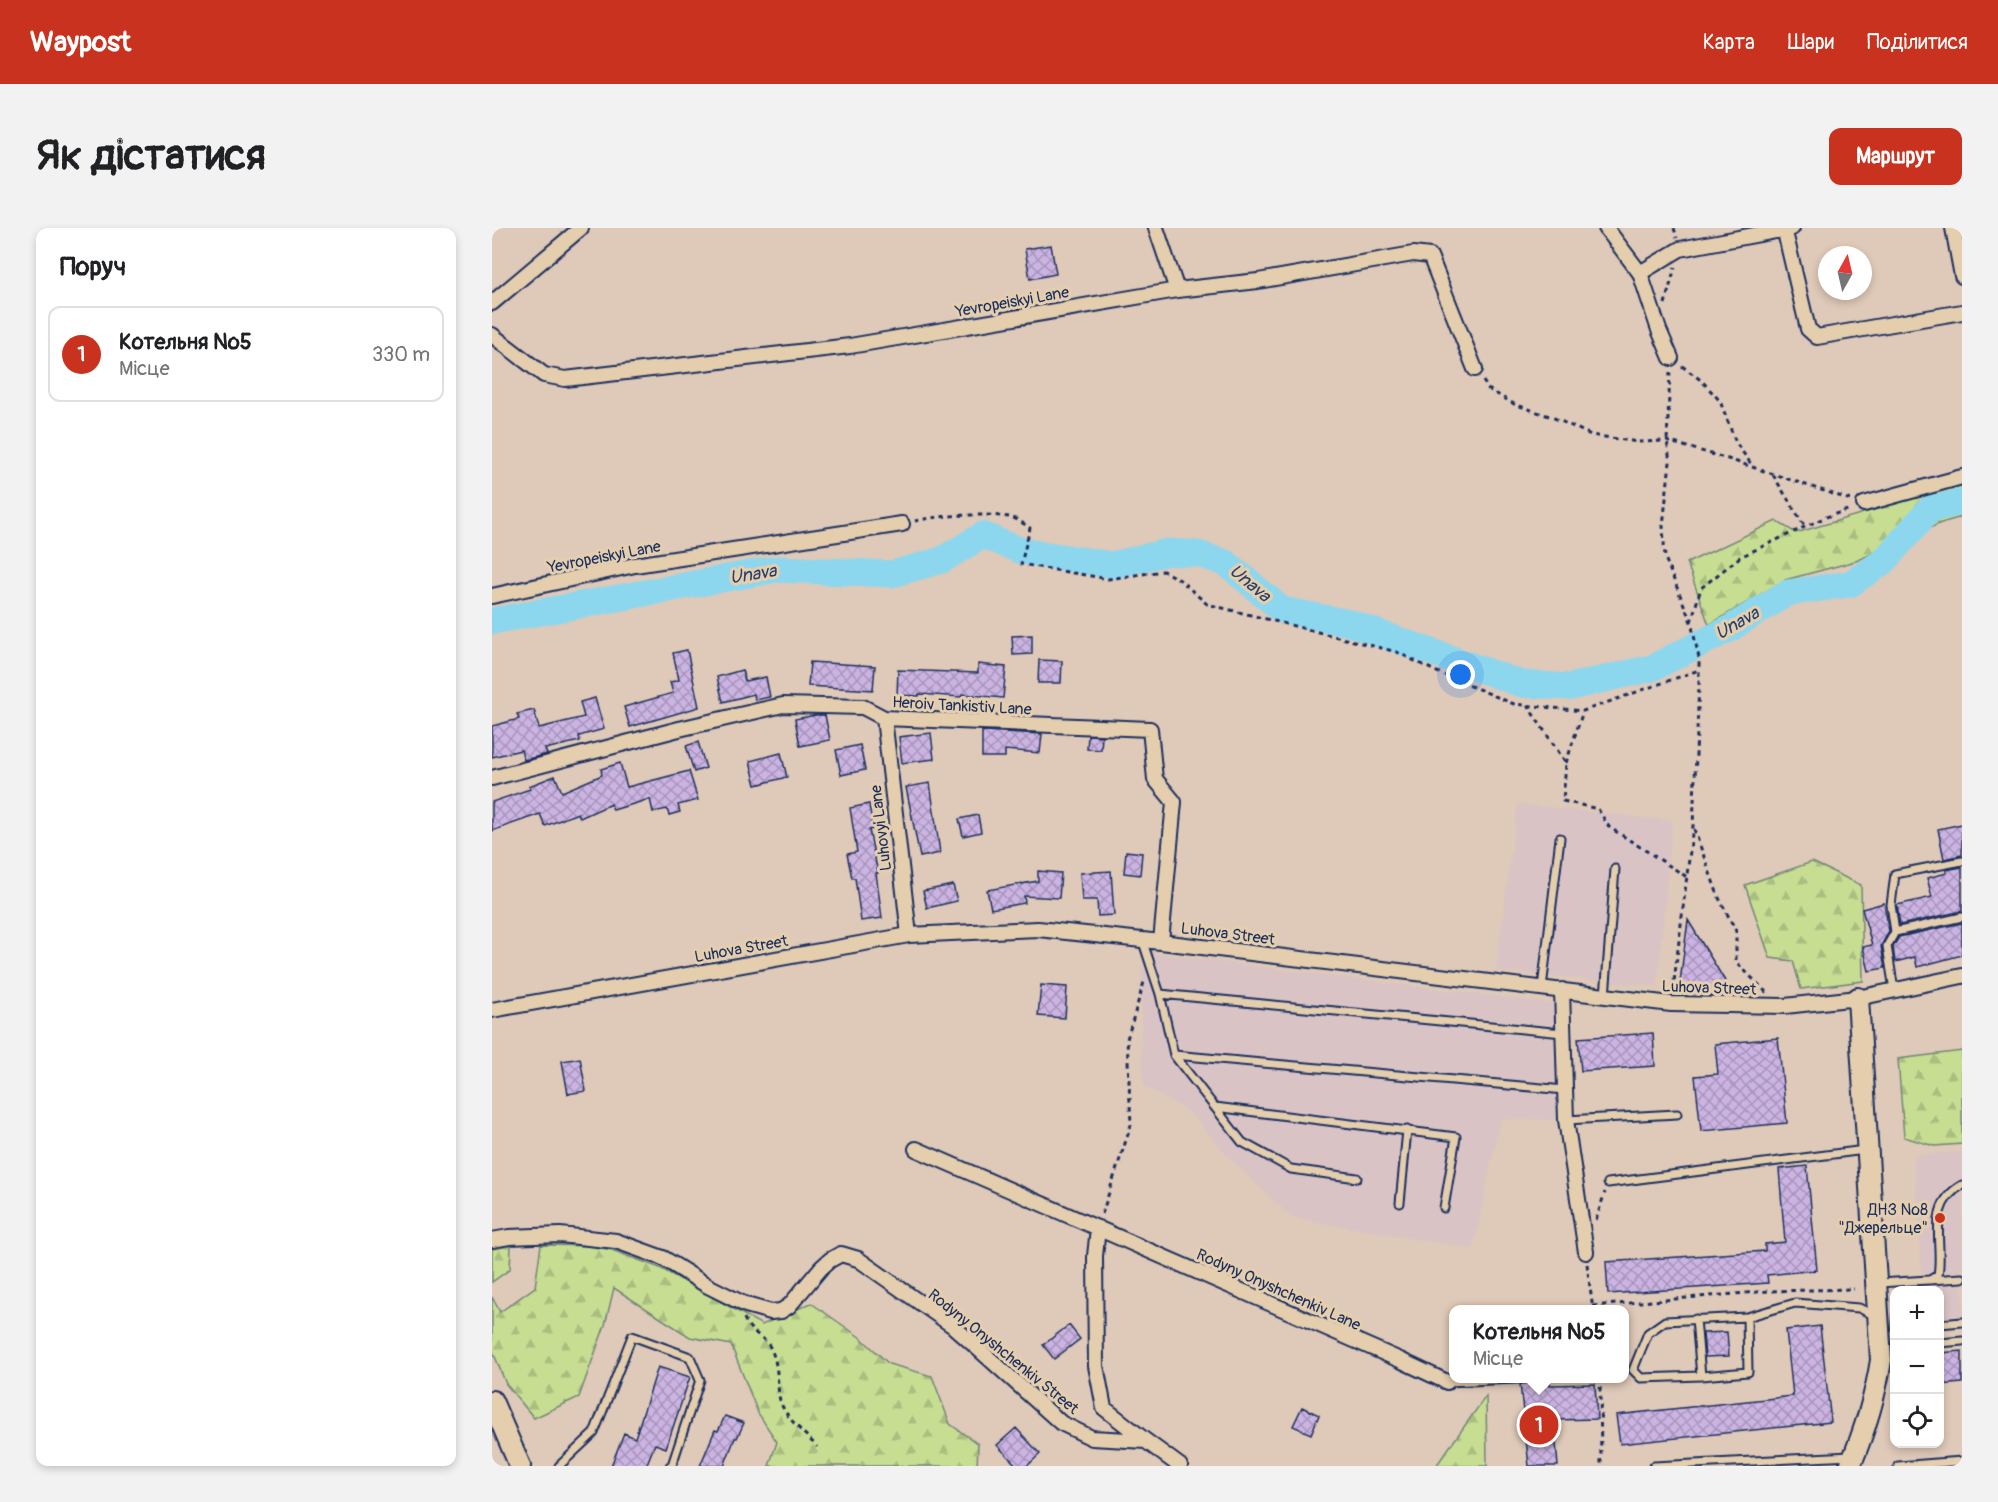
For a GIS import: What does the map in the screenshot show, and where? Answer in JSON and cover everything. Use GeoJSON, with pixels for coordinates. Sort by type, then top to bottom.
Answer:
{"type":"FeatureCollection","features":[{"type":"Feature","properties":{"kind":"street"},"geometry":{"type":"LineString","coordinates":[[492,303],[581,228]]}},
{"type":"Feature","properties":{"kind":"street"},"geometry":{"type":"LineString","coordinates":[[1156,228],[1177,290]]}},
{"type":"Feature","properties":{"kind":"street"},"geometry":{"type":"LineString","coordinates":[[1606,228],[1640,273],[1671,358]]}},
{"type":"Feature","properties":{"kind":"street"},"geometry":{"type":"LineString","coordinates":[[1953,228],[1962,276]]}},
{"type":"Feature","properties":{"kind":"street"},"geometry":{"type":"LineString","coordinates":[[1640,273],[1680,249],[1787,229],[1808,330],[1817,337],[1962,312]]}},
{"type":"Feature","properties":{"kind":"street","name":"Yevropeiskyi Lane"},"geometry":{"type":"LineString","coordinates":[[492,335],[544,375],[565,379],[850,346],[1177,290],[1258,281],[1413,254],[1430,256],[1475,369]]}},
{"type":"Feature","properties":{"kind":"street"},"geometry":{"type":"LineString","coordinates":[[1864,504],[1962,477]]}},
{"type":"Feature","properties":{"kind":"street","name":"Yevropeiskyi Lane"},"geometry":{"type":"LineString","coordinates":[[492,596],[634,565],[902,525]]}},
{"type":"Feature","properties":{"kind":"street","name":"Heroiv Tankistiv Lane"},"geometry":{"type":"LineString","coordinates":[[492,778],[679,729],[783,705],[863,707],[884,718],[1150,729],[1155,779],[1174,802],[1161,942]]}},
{"type":"Feature","properties":{"kind":"street","name":"Luhovyi Lane"},"geometry":{"type":"LineString","coordinates":[[884,718],[909,935]]}},
{"type":"Feature","properties":{"kind":"street","name":"Luhova Street"},"geometry":{"type":"LineString","coordinates":[[492,1010],[909,935],[1038,929],[1142,939],[1671,1004],[1785,1006],[1858,998],[1962,976]]}},
{"type":"Feature","properties":{"kind":"street"},"geometry":{"type":"LineString","coordinates":[[1562,990],[1566,1120],[1586,1252]]}},
{"type":"Feature","properties":{"kind":"street"},"geometry":{"type":"LineString","coordinates":[[1852,1461],[1869,1420],[1876,1390],[1881,1360],[1882,1326],[1877,1283],[1858,998]]}},
{"type":"Feature","properties":{"kind":"street","name":"Rodyny Onyshchenkiv Lane"},"geometry":{"type":"LineString","coordinates":[[916,1149],[1447,1382]]}},
{"type":"Feature","properties":{"kind":"street"},"geometry":{"type":"LineString","coordinates":[[1098,1228],[1095,1256],[1096,1366],[1104,1408],[1180,1466]]}},
{"type":"Feature","properties":{"kind":"street","name":"Rodyny Onyshchenkiv Street"},"geometry":{"type":"LineString","coordinates":[[492,1240],[508,1237],[560,1235],[616,1241],[663,1258],[708,1286],[746,1305],[771,1312],[781,1311],[789,1306],[830,1260],[841,1254],[858,1259],[953,1326],[1061,1423],[1092,1438],[1146,1441]]}},
{"type":"Feature","properties":{"kind":"street"},"geometry":{"type":"LineString","coordinates":[[492,1401],[520,1466]]}},
{"type":"Feature","properties":{"kind":"lane"},"geometry":{"type":"LineString","coordinates":[[1542,988],[1560,838]]}},
{"type":"Feature","properties":{"kind":"lane"},"geometry":{"type":"LineString","coordinates":[[1894,990],[1887,946],[1895,932],[1891,905],[1895,874],[1962,861]]}},
{"type":"Feature","properties":{"kind":"lane"},"geometry":{"type":"LineString","coordinates":[[1605,996],[1615,869]]}},
{"type":"Feature","properties":{"kind":"lane"},"geometry":{"type":"LineString","coordinates":[[1895,932],[1962,917]]}},
{"type":"Feature","properties":{"kind":"lane"},"geometry":{"type":"LineString","coordinates":[[1142,939],[1160,994],[1174,1055],[1242,1142],[1291,1169],[1357,1178]]}},
{"type":"Feature","properties":{"kind":"lane"},"geometry":{"type":"LineString","coordinates":[[1160,994],[1563,1034]]}},
{"type":"Feature","properties":{"kind":"lane"},"geometry":{"type":"LineString","coordinates":[[1174,1055],[1565,1090]]}},
{"type":"Feature","properties":{"kind":"lane"},"geometry":{"type":"LineString","coordinates":[[1215,1107],[1456,1137],[1444,1208]]}},
{"type":"Feature","properties":{"kind":"lane"},"geometry":{"type":"LineString","coordinates":[[1566,1120],[1677,1114]]}},
{"type":"Feature","properties":{"kind":"lane"},"geometry":{"type":"LineString","coordinates":[[1401,1203],[1407,1130]]}},
{"type":"Feature","properties":{"kind":"lane"},"geometry":{"type":"LineString","coordinates":[[1608,1182],[1868,1150]]}},
{"type":"Feature","properties":{"kind":"lane"},"geometry":{"type":"LineString","coordinates":[[1930,1281],[1938,1275],[1940,1212],[1955,1189],[1962,1185]]}},
{"type":"Feature","properties":{"kind":"lane"},"geometry":{"type":"LineString","coordinates":[[1877,1283],[1962,1278]]}},
{"type":"Feature","properties":{"kind":"lane"},"geometry":{"type":"LineString","coordinates":[[1747,1317],[1748,1372],[1641,1378],[1633,1370],[1648,1333],[1665,1322],[1747,1317],[1795,1303],[1858,1308],[1882,1326]]}},
{"type":"Feature","properties":{"kind":"lane"},"geometry":{"type":"LineString","coordinates":[[1696,1319],[1701,1376]]}},
{"type":"Feature","properties":{"kind":"lane"},"geometry":{"type":"LineString","coordinates":[[1944,1324],[1962,1322]]}},
{"type":"Feature","properties":{"kind":"lane"},"geometry":{"type":"LineString","coordinates":[[559,1466],[594,1432],[632,1336],[690,1357],[700,1380],[671,1466]]}},
{"type":"Feature","properties":{"kind":"lane"},"geometry":{"type":"LineString","coordinates":[[1944,1343],[1962,1341]]}},
{"type":"Feature","properties":{"kind":"lane"},"geometry":{"type":"LineString","coordinates":[[1654,1466],[1852,1461]]}},
{"type":"Feature","properties":{"kind":"lane"},"geometry":{"type":"LineString","coordinates":[[1898,1466],[1962,1461]]}},
{"type":"Feature","properties":{"kind":"path"},"geometry":{"type":"LineString","coordinates":[[1659,330],[1680,249],[1674,228]]}},
{"type":"Feature","properties":{"kind":"path"},"geometry":{"type":"LineString","coordinates":[[1671,358],[1667,441],[1670,462],[1663,526],[1665,558],[1691,622],[1699,670],[1693,826],[1671,1004]]}},
{"type":"Feature","properties":{"kind":"path"},"geometry":{"type":"LineString","coordinates":[[1671,358],[1702,381],[1720,401],[1736,443],[1754,468]]}},
{"type":"Feature","properties":{"kind":"path"},"geometry":{"type":"LineString","coordinates":[[1475,369],[1488,389],[1515,404],[1552,417],[1591,435],[1638,442],[1667,441],[1864,504]]}},
{"type":"Feature","properties":{"kind":"path"},"geometry":{"type":"LineString","coordinates":[[1773,475],[1804,527]]}},
{"type":"Feature","properties":{"kind":"path"},"geometry":{"type":"LineString","coordinates":[[1691,622],[1701,588],[1740,557],[1826,517],[1864,504]]}},
{"type":"Feature","properties":{"kind":"path"},"geometry":{"type":"LineString","coordinates":[[902,525],[928,518],[1011,517],[1030,528],[1021,564],[1108,579],[1163,571],[1180,580],[1207,604],[1396,652],[1514,704],[1583,711],[1699,670]]}},
{"type":"Feature","properties":{"kind":"path"},"geometry":{"type":"LineString","coordinates":[[1527,705],[1566,763]]}},
{"type":"Feature","properties":{"kind":"path"},"geometry":{"type":"LineString","coordinates":[[1583,711],[1566,763],[1563,801],[1598,809],[1609,827],[1687,877]]}},
{"type":"Feature","properties":{"kind":"path"},"geometry":{"type":"LineString","coordinates":[[1693,826],[1719,898],[1736,931],[1736,962],[1768,994]]}},
{"type":"Feature","properties":{"kind":"path"},"geometry":{"type":"LineString","coordinates":[[1098,1228],[1131,1125],[1127,1039],[1150,963]]}},
{"type":"Feature","properties":{"kind":"path"},"geometry":{"type":"LineString","coordinates":[[1595,1222],[1608,1182]]}},
{"type":"Feature","properties":{"kind":"path"},"geometry":{"type":"LineString","coordinates":[[1586,1252],[1593,1305]]}},
{"type":"Feature","properties":{"kind":"path"},"geometry":{"type":"LineString","coordinates":[[1624,1305],[1769,1291],[1854,1289]]}},
{"type":"Feature","properties":{"kind":"path"},"geometry":{"type":"LineString","coordinates":[[746,1305],[744,1318],[748,1327],[770,1346],[775,1357],[779,1378],[779,1397],[787,1414],[817,1447]]}},
{"type":"Feature","properties":{"kind":"path"},"geometry":{"type":"LineString","coordinates":[[1600,1383],[1601,1466]]}},
{"type":"Feature","properties":{"kind":"shaded area"},"geometry":{"type":"Polygon","coordinates":[[[1518,804],[1672,821],[1657,986],[1496,971],[1518,804]]]}},
{"type":"Feature","properties":{"kind":"shaded area"},"geometry":{"type":"Polygon","coordinates":[[[1143,952],[1562,1005],[1566,1120],[1500,1119],[1473,1249],[1291,1217],[1228,1156],[1191,1113],[1144,1086],[1141,1038],[1143,952]]]}},
{"type":"Feature","properties":{"kind":"shaded area","name":"ДНЗ №8 \"Джерельце\""},"geometry":{"type":"Polygon","coordinates":[[[1962,1152],[1962,1316],[1944,1318],[1944,1286],[1923,1286],[1914,1155],[1962,1152]]]}},
{"type":"Feature","properties":{"kind":"green space"},"geometry":{"type":"Polygon","coordinates":[[[1962,484],[1962,517],[1941,523],[1856,561],[1785,580],[1709,625],[1687,563],[1776,521],[1796,533],[1962,484]]]}},
{"type":"Feature","properties":{"kind":"green space"},"geometry":{"type":"Polygon","coordinates":[[[1812,862],[1861,885],[1863,981],[1801,989],[1793,961],[1770,958],[1745,885],[1812,862]]]}},
{"type":"Feature","properties":{"kind":"green space"},"geometry":{"type":"Polygon","coordinates":[[[1962,1051],[1962,1144],[1934,1146],[1904,1137],[1898,1059],[1962,1051]]]}},
{"type":"Feature","properties":{"kind":"green space"},"geometry":{"type":"Polygon","coordinates":[[[541,1245],[601,1246],[660,1268],[762,1325],[811,1303],[861,1338],[889,1364],[932,1376],[950,1424],[978,1444],[977,1466],[769,1466],[777,1442],[758,1413],[731,1345],[690,1337],[614,1288],[605,1325],[579,1397],[534,1418],[506,1384],[492,1349],[492,1297],[500,1312],[535,1287],[541,1245]]]}},
{"type":"Feature","properties":{"kind":"green space"},"geometry":{"type":"Polygon","coordinates":[[[511,1246],[510,1269],[492,1282],[492,1249],[511,1246]]]}},
{"type":"Feature","properties":{"kind":"green space"},"geometry":{"type":"Polygon","coordinates":[[[1486,1396],[1487,1466],[1436,1466],[1486,1396]]]}},
{"type":"Feature","properties":{"kind":"building"},"geometry":{"type":"Polygon","coordinates":[[[1051,245],[1056,274],[1030,279],[1025,249],[1051,245]]]}},
{"type":"Feature","properties":{"kind":"building"},"geometry":{"type":"Polygon","coordinates":[[[1032,635],[1032,654],[1013,655],[1012,636],[1032,635]]]}},
{"type":"Feature","properties":{"kind":"building"},"geometry":{"type":"Polygon","coordinates":[[[687,650],[699,707],[630,727],[624,707],[673,693],[670,682],[679,680],[673,653],[687,650]]]}},
{"type":"Feature","properties":{"kind":"building"},"geometry":{"type":"Polygon","coordinates":[[[1039,660],[1062,661],[1061,683],[1038,683],[1039,660]]]}},
{"type":"Feature","properties":{"kind":"building"},"geometry":{"type":"Polygon","coordinates":[[[810,662],[875,666],[873,690],[808,686],[810,662]]]}},
{"type":"Feature","properties":{"kind":"building"},"geometry":{"type":"Polygon","coordinates":[[[978,664],[1006,667],[1003,698],[962,694],[962,697],[897,695],[898,670],[978,673],[978,664]]]}},
{"type":"Feature","properties":{"kind":"building"},"geometry":{"type":"Polygon","coordinates":[[[742,670],[745,681],[766,677],[770,697],[755,700],[754,694],[723,702],[717,677],[742,670]]]}},
{"type":"Feature","properties":{"kind":"building"},"geometry":{"type":"Polygon","coordinates":[[[595,698],[604,729],[579,736],[580,741],[545,749],[547,754],[524,760],[521,750],[492,757],[492,726],[519,719],[517,714],[534,710],[539,728],[584,717],[580,702],[595,698]]]}},
{"type":"Feature","properties":{"kind":"building"},"geometry":{"type":"Polygon","coordinates":[[[825,715],[830,740],[800,746],[795,719],[825,715]]]}},
{"type":"Feature","properties":{"kind":"building"},"geometry":{"type":"Polygon","coordinates":[[[982,731],[1042,734],[1040,753],[1005,750],[1005,757],[982,757],[982,731]]]}},
{"type":"Feature","properties":{"kind":"building"},"geometry":{"type":"Polygon","coordinates":[[[931,733],[934,759],[902,763],[899,737],[931,733]]]}},
{"type":"Feature","properties":{"kind":"building"},"geometry":{"type":"Polygon","coordinates":[[[1088,735],[1102,736],[1101,750],[1087,749],[1088,735]]]}},
{"type":"Feature","properties":{"kind":"building"},"geometry":{"type":"Polygon","coordinates":[[[698,742],[706,768],[694,772],[686,746],[698,742]]]}},
{"type":"Feature","properties":{"kind":"building"},"geometry":{"type":"Polygon","coordinates":[[[860,745],[865,770],[841,775],[836,750],[860,745]]]}},
{"type":"Feature","properties":{"kind":"building"},"geometry":{"type":"Polygon","coordinates":[[[781,753],[787,777],[756,785],[750,761],[781,753]]]}},
{"type":"Feature","properties":{"kind":"building"},"geometry":{"type":"Polygon","coordinates":[[[620,763],[627,787],[689,771],[698,800],[678,805],[680,812],[669,815],[667,809],[653,812],[650,799],[613,810],[611,804],[580,818],[578,813],[545,826],[540,814],[492,831],[492,802],[530,789],[529,786],[555,776],[562,792],[602,775],[601,769],[620,763]]]}},
{"type":"Feature","properties":{"kind":"building"},"geometry":{"type":"Polygon","coordinates":[[[930,783],[940,853],[920,857],[906,787],[930,783]]]}},
{"type":"Feature","properties":{"kind":"building"},"geometry":{"type":"Polygon","coordinates":[[[869,804],[873,829],[869,830],[878,873],[876,873],[882,918],[861,921],[855,878],[852,878],[847,854],[857,852],[850,808],[869,804]]]}},
{"type":"Feature","properties":{"kind":"building"},"geometry":{"type":"Polygon","coordinates":[[[978,815],[981,832],[963,836],[959,819],[978,815]]]}},
{"type":"Feature","properties":{"kind":"building"},"geometry":{"type":"Polygon","coordinates":[[[1962,824],[1962,855],[1944,859],[1938,829],[1962,824]]]}},
{"type":"Feature","properties":{"kind":"building"},"geometry":{"type":"Polygon","coordinates":[[[1126,851],[1142,853],[1140,875],[1124,873],[1126,851]]]}},
{"type":"Feature","properties":{"kind":"building"},"geometry":{"type":"Polygon","coordinates":[[[1962,867],[1962,911],[1900,925],[1897,905],[1932,897],[1927,878],[1947,873],[1946,870],[1962,867]]]}},
{"type":"Feature","properties":{"kind":"building"},"geometry":{"type":"Polygon","coordinates":[[[1038,871],[1061,873],[1059,898],[1024,896],[1025,903],[991,909],[987,890],[1038,881],[1038,871]]]}},
{"type":"Feature","properties":{"kind":"building"},"geometry":{"type":"Polygon","coordinates":[[[1111,871],[1114,915],[1098,916],[1097,900],[1082,900],[1080,873],[1111,871]]]}},
{"type":"Feature","properties":{"kind":"building"},"geometry":{"type":"Polygon","coordinates":[[[953,885],[957,901],[927,908],[923,891],[953,885]]]}},
{"type":"Feature","properties":{"kind":"building"},"geometry":{"type":"Polygon","coordinates":[[[1884,903],[1889,931],[1881,946],[1885,968],[1869,971],[1863,947],[1872,945],[1862,909],[1884,903]]]}},
{"type":"Feature","properties":{"kind":"building"},"geometry":{"type":"Polygon","coordinates":[[[1688,920],[1725,981],[1724,996],[1709,996],[1679,990],[1688,920]]]}},
{"type":"Feature","properties":{"kind":"building"},"geometry":{"type":"Polygon","coordinates":[[[1962,923],[1962,955],[1917,967],[1915,957],[1895,962],[1893,947],[1899,937],[1962,923]]]}},
{"type":"Feature","properties":{"kind":"building"},"geometry":{"type":"Polygon","coordinates":[[[1041,985],[1067,987],[1065,1018],[1038,1016],[1041,985]]]}},
{"type":"Feature","properties":{"kind":"building"},"geometry":{"type":"Polygon","coordinates":[[[1653,1033],[1655,1066],[1581,1071],[1578,1038],[1653,1033]]]}},
{"type":"Feature","properties":{"kind":"building"},"geometry":{"type":"Polygon","coordinates":[[[1778,1038],[1787,1123],[1701,1131],[1695,1076],[1718,1074],[1715,1044],[1778,1038]]]}},
{"type":"Feature","properties":{"kind":"building"},"geometry":{"type":"Polygon","coordinates":[[[580,1058],[586,1091],[568,1094],[562,1061],[580,1058]]]}},
{"type":"Feature","properties":{"kind":"building"},"geometry":{"type":"Polygon","coordinates":[[[1807,1166],[1817,1270],[1767,1275],[1768,1283],[1608,1294],[1606,1262],[1765,1251],[1765,1244],[1785,1242],[1779,1169],[1807,1166]]]}},
{"type":"Feature","properties":{"kind":"building"},"geometry":{"type":"Polygon","coordinates":[[[1069,1325],[1080,1339],[1054,1359],[1043,1345],[1069,1325]]]}},
{"type":"Feature","properties":{"kind":"building"},"geometry":{"type":"Polygon","coordinates":[[[1820,1326],[1831,1422],[1620,1444],[1616,1415],[1793,1396],[1786,1330],[1820,1326]]]}},
{"type":"Feature","properties":{"kind":"building"},"geometry":{"type":"Polygon","coordinates":[[[1727,1332],[1729,1356],[1705,1357],[1703,1333],[1727,1332]]]}},
{"type":"Feature","properties":{"kind":"building"},"geometry":{"type":"Polygon","coordinates":[[[1962,1351],[1962,1383],[1944,1385],[1944,1353],[1962,1351]]]}},
{"type":"Feature","properties":{"kind":"building"},"geometry":{"type":"Polygon","coordinates":[[[658,1367],[690,1377],[666,1448],[655,1444],[646,1466],[611,1466],[624,1433],[635,1438],[658,1367]]]}},
{"type":"Feature","properties":{"kind":"building"},"geometry":{"type":"Polygon","coordinates":[[[1520,1384],[1595,1384],[1597,1419],[1554,1420],[1558,1466],[1529,1466],[1520,1384]]]}},
{"type":"Feature","properties":{"kind":"building"},"geometry":{"type":"Polygon","coordinates":[[[1302,1407],[1319,1415],[1311,1434],[1293,1426],[1302,1407]]]}},
{"type":"Feature","properties":{"kind":"building"},"geometry":{"type":"Polygon","coordinates":[[[725,1416],[744,1423],[735,1438],[724,1466],[700,1466],[715,1430],[718,1431],[725,1416]]]}},
{"type":"Feature","properties":{"kind":"building"},"geometry":{"type":"Polygon","coordinates":[[[1016,1428],[1040,1454],[1027,1466],[1017,1466],[997,1445],[1016,1428]]]}},
{"type":"Feature","properties":{"kind":"waterway","name":"Unava"},"geometry":{"type":"LineString","coordinates":[[492,621],[777,569],[892,574],[942,560],[983,535],[1022,551],[1113,565],[1168,552],[1198,554],[1226,563],[1282,610],[1350,623],[1522,684],[1570,687],[1652,668],[1729,629],[1787,593],[1850,584],[1884,561],[1930,509],[1962,502]]}},
{"type":"Feature","properties":{"kind":"waterway"},"geometry":{"type":"LineString","coordinates":[[596,1246],[620,1249]]}},
{"type":"Feature","properties":{"kind":"place","name":"ДНЗ №8 \"Джерельце\""},"geometry":{"type":"Point","coordinates":[1940,1218]}},
{"type":"Feature","properties":{"kind":"place","name":"Котельня №5"},"geometry":{"type":"Point","coordinates":[1539,1425]}}]}
